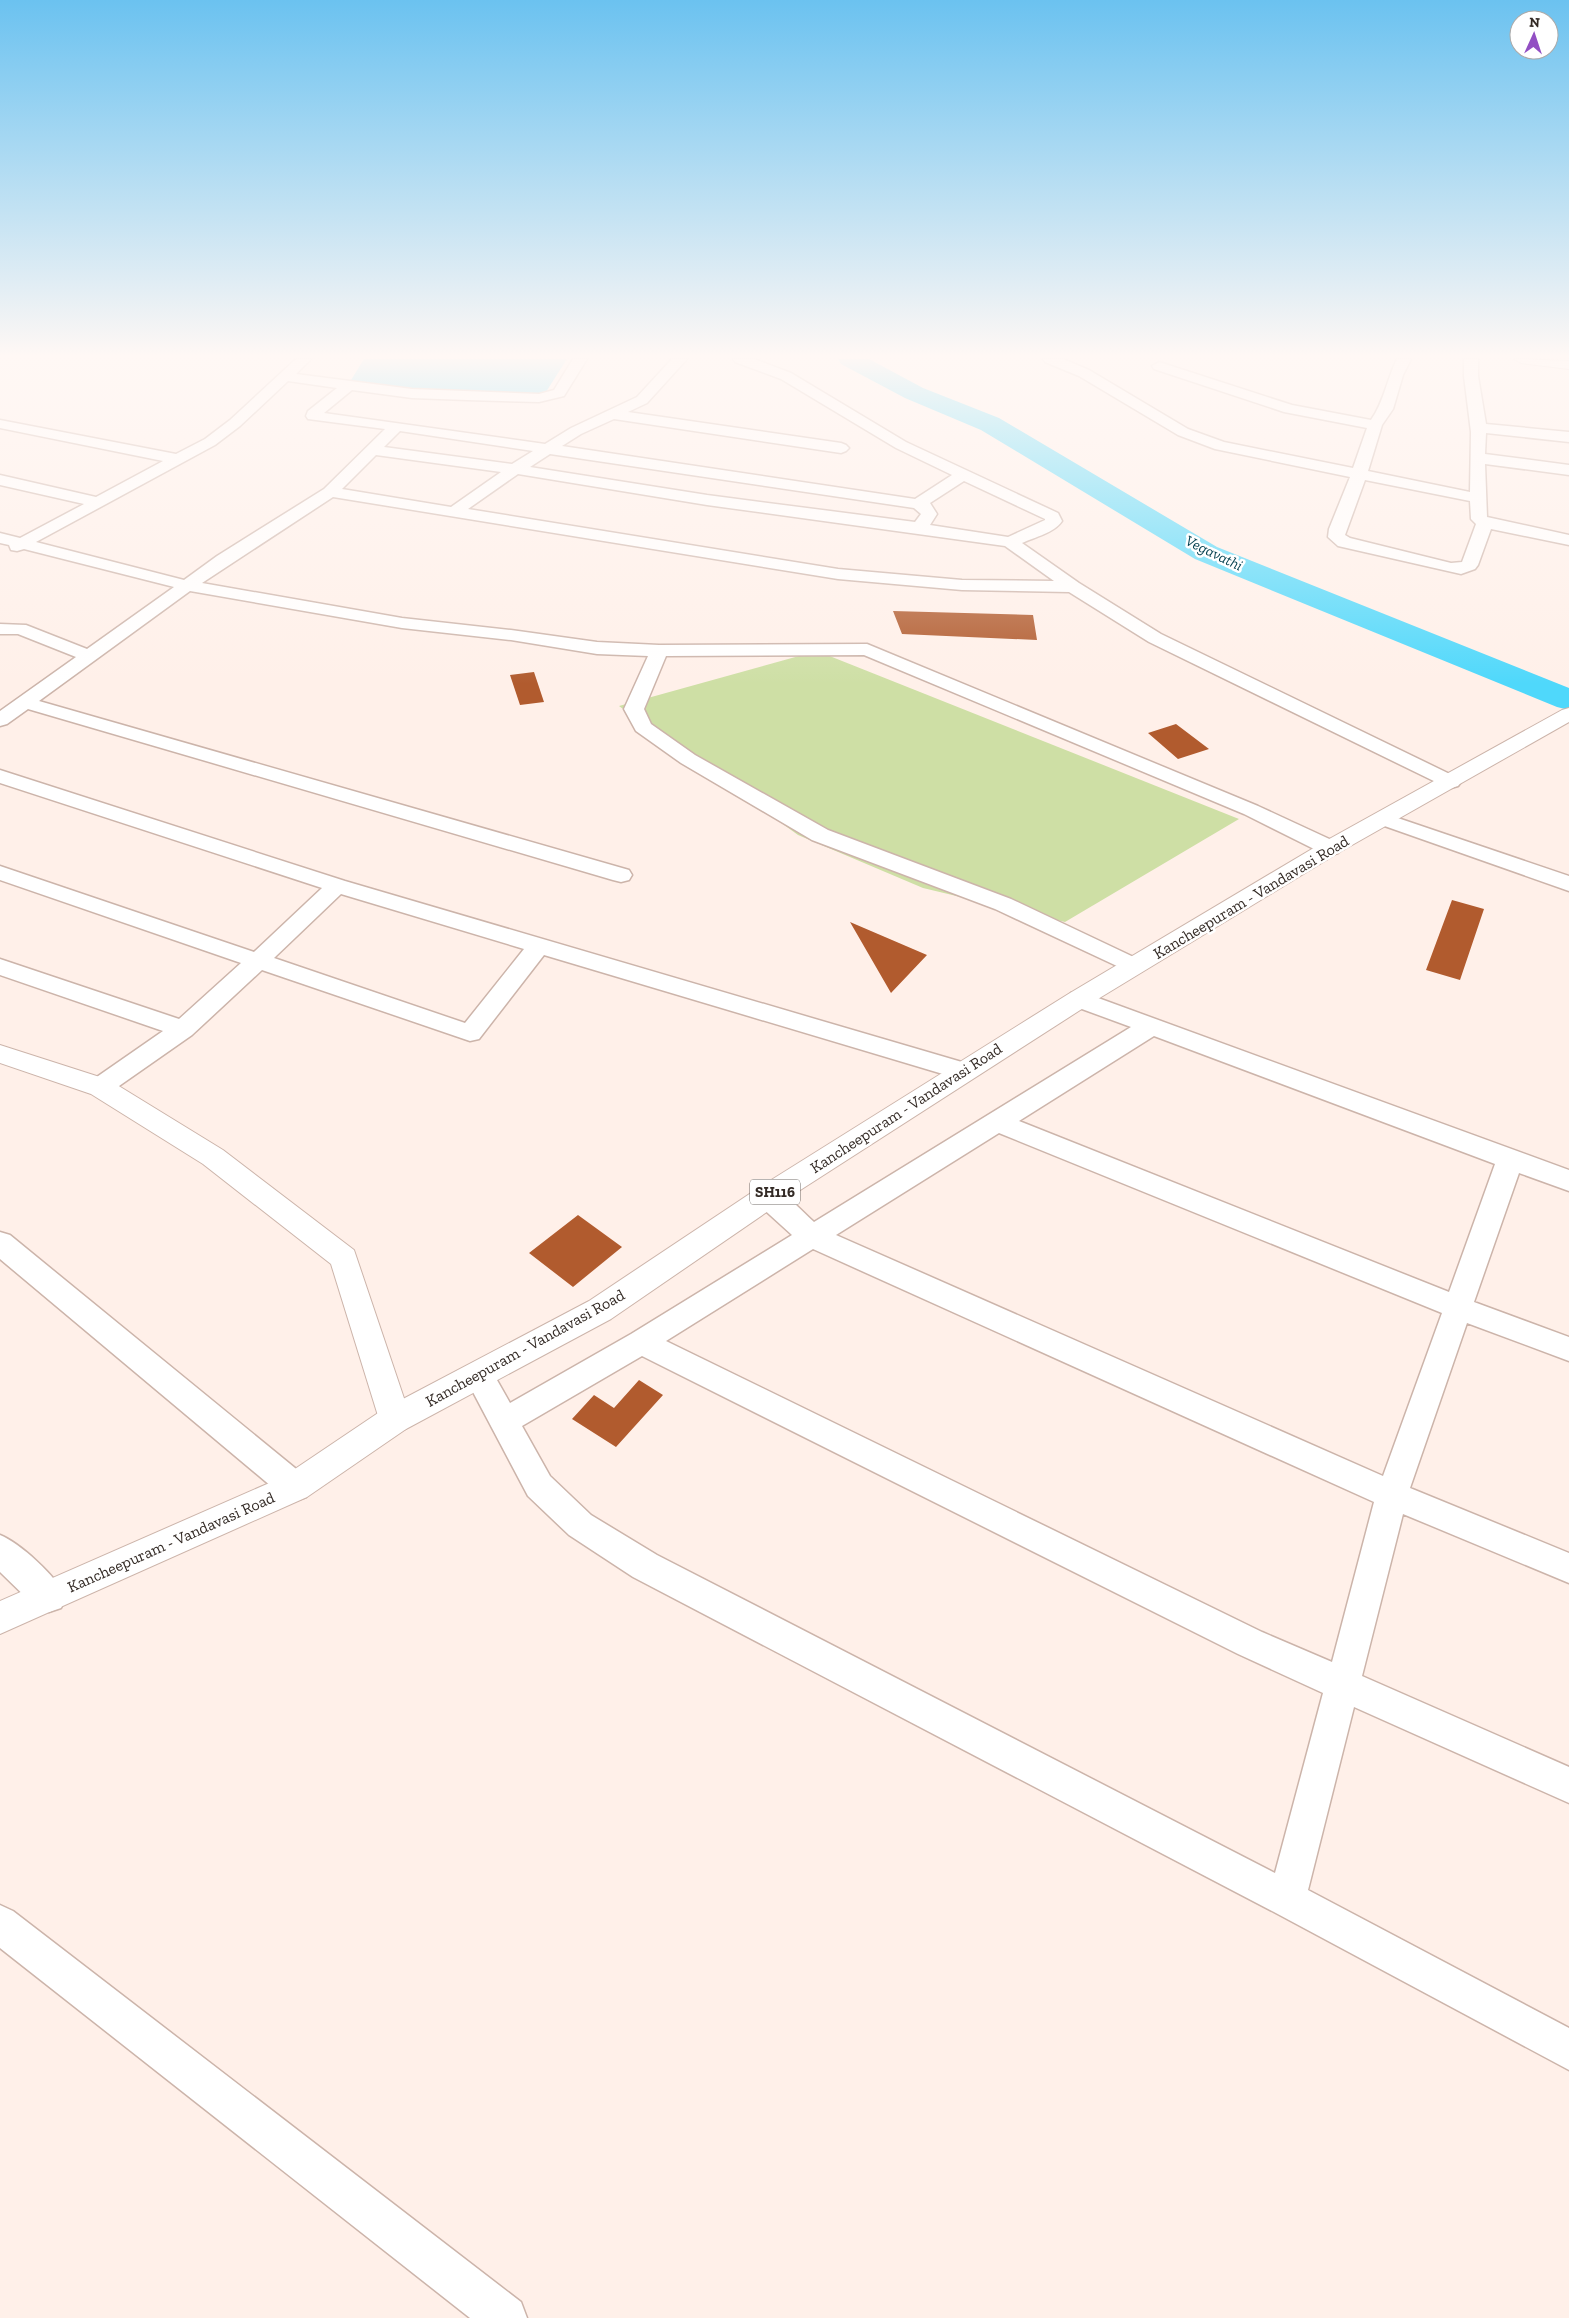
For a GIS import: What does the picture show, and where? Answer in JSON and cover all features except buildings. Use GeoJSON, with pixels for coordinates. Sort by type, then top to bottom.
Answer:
{"type":"FeatureCollection","features":[{"type":"Feature","properties":{"kind":"main road","name":"Kancheepuram - Vandavasi Road"},"geometry":{"type":"LineString","coordinates":[[0,1618],[295,1487],[395,1419],[600,1310],[768,1197],[963,1071],[1134,966],[1330,848],[1384,820],[1569,714]]}},
{"type":"Feature","properties":{"kind":"main road"},"geometry":{"type":"LineString","coordinates":[[0,1054],[100,1087],[213,1157],[344,1258],[395,1419]]}},
{"type":"Feature","properties":{"kind":"street"},"geometry":{"type":"LineString","coordinates":[[0,554],[24,543],[163,467]]}},
{"type":"Feature","properties":{"kind":"street"},"geometry":{"type":"LineString","coordinates":[[0,720],[224,560],[330,492],[355,467]]}},
{"type":"Feature","properties":{"kind":"street"},"geometry":{"type":"LineString","coordinates":[[501,467],[708,500],[1010,542],[1073,587],[1155,638],[1451,782]]}},
{"type":"Feature","properties":{"kind":"street"},"geometry":{"type":"LineString","coordinates":[[452,513],[518,467]]}},
{"type":"Feature","properties":{"kind":"street"},"geometry":{"type":"LineString","coordinates":[[670,467],[918,504],[925,507],[928,514],[920,528]]}},
{"type":"Feature","properties":{"kind":"street"},"geometry":{"type":"LineString","coordinates":[[946,467],[1052,516],[1054,521],[1044,528],[1010,542]]}},
{"type":"Feature","properties":{"kind":"street"},"geometry":{"type":"LineString","coordinates":[[1322,467],[1478,498]]}},
{"type":"Feature","properties":{"kind":"street"},"geometry":{"type":"LineString","coordinates":[[1363,467],[1337,529],[1336,537],[1344,542],[1462,569],[1469,565],[1485,523]]}},
{"type":"Feature","properties":{"kind":"street"},"geometry":{"type":"LineString","coordinates":[[1477,467],[1479,519],[1485,523],[1569,540]]}},
{"type":"Feature","properties":{"kind":"street"},"geometry":{"type":"LineString","coordinates":[[1547,467],[1569,470]]}},
{"type":"Feature","properties":{"kind":"street"},"geometry":{"type":"LineString","coordinates":[[918,504],[962,475]]}},
{"type":"Feature","properties":{"kind":"street"},"geometry":{"type":"LineString","coordinates":[[0,480],[98,502]]}},
{"type":"Feature","properties":{"kind":"street"},"geometry":{"type":"LineString","coordinates":[[330,492],[838,574],[962,585],[1073,587]]}},
{"type":"Feature","properties":{"kind":"street"},"geometry":{"type":"LineString","coordinates":[[0,538],[189,586],[402,623],[511,635],[598,648],[659,651],[832,648],[867,650],[896,660],[1251,810],[1330,848]]}},
{"type":"Feature","properties":{"kind":"street"},"geometry":{"type":"LineString","coordinates":[[0,629],[20,629],[89,656]]}},
{"type":"Feature","properties":{"kind":"street"},"geometry":{"type":"LineString","coordinates":[[659,651],[634,709],[643,727],[688,760],[702,766],[820,835],[1003,904],[1134,966]]}},
{"type":"Feature","properties":{"kind":"street"},"geometry":{"type":"LineString","coordinates":[[27,702],[621,875]]}},
{"type":"Feature","properties":{"kind":"street"},"geometry":{"type":"LineString","coordinates":[[0,776],[337,886],[963,1071]]}},
{"type":"Feature","properties":{"kind":"street"},"geometry":{"type":"LineString","coordinates":[[1384,820],[1569,884]]}},
{"type":"Feature","properties":{"kind":"street"},"geometry":{"type":"LineString","coordinates":[[0,873],[470,1033],[539,946]]}},
{"type":"Feature","properties":{"kind":"street"},"geometry":{"type":"LineString","coordinates":[[100,1087],[183,1028],[258,961],[337,886]]}},
{"type":"Feature","properties":{"kind":"street"},"geometry":{"type":"LineString","coordinates":[[0,967],[183,1028]]}},
{"type":"Feature","properties":{"kind":"street"},"geometry":{"type":"LineString","coordinates":[[1079,1000],[1569,1181]]}},
{"type":"Feature","properties":{"kind":"street"},"geometry":{"type":"LineString","coordinates":[[503,1422],[641,1342],[999,1123],[1038,1096],[1152,1026]]}},
{"type":"Feature","properties":{"kind":"street"},"geometry":{"type":"LineString","coordinates":[[999,1123],[1457,1307],[1569,1349]]}},
{"type":"Feature","properties":{"kind":"street"},"geometry":{"type":"LineString","coordinates":[[1287,1899],[1392,1495],[1510,1160]]}},
{"type":"Feature","properties":{"kind":"street"},"geometry":{"type":"LineString","coordinates":[[768,1197],[813,1237],[1392,1495],[1569,1568]]}},
{"type":"Feature","properties":{"kind":"street"},"geometry":{"type":"LineString","coordinates":[[0,1243],[295,1487]]}},
{"type":"Feature","properties":{"kind":"street"},"geometry":{"type":"LineString","coordinates":[[641,1342],[1241,1638],[1569,1785]]}},
{"type":"Feature","properties":{"kind":"street"},"geometry":{"type":"LineString","coordinates":[[479,1375],[539,1486],[580,1525],[644,1566],[1287,1899],[1569,2050]]}},
{"type":"Feature","properties":{"kind":"street"},"geometry":{"type":"LineString","coordinates":[[0,1550],[49,1597]]}},
{"type":"Feature","properties":{"kind":"street"},"geometry":{"type":"LineString","coordinates":[[0,1924],[505,2318]]}},
{"type":"Feature","properties":{"kind":"green space"},"geometry":{"type":"Polygon","coordinates":[[[817,651],[1239,819],[1065,922],[923,888],[798,835],[619,706],[817,651]]]}},
{"type":"Feature","properties":{"kind":"waterway","name":"Vegavathi"},"geometry":{"type":"LineString","coordinates":[[1062,467],[1206,553],[1569,700]]}}]}
